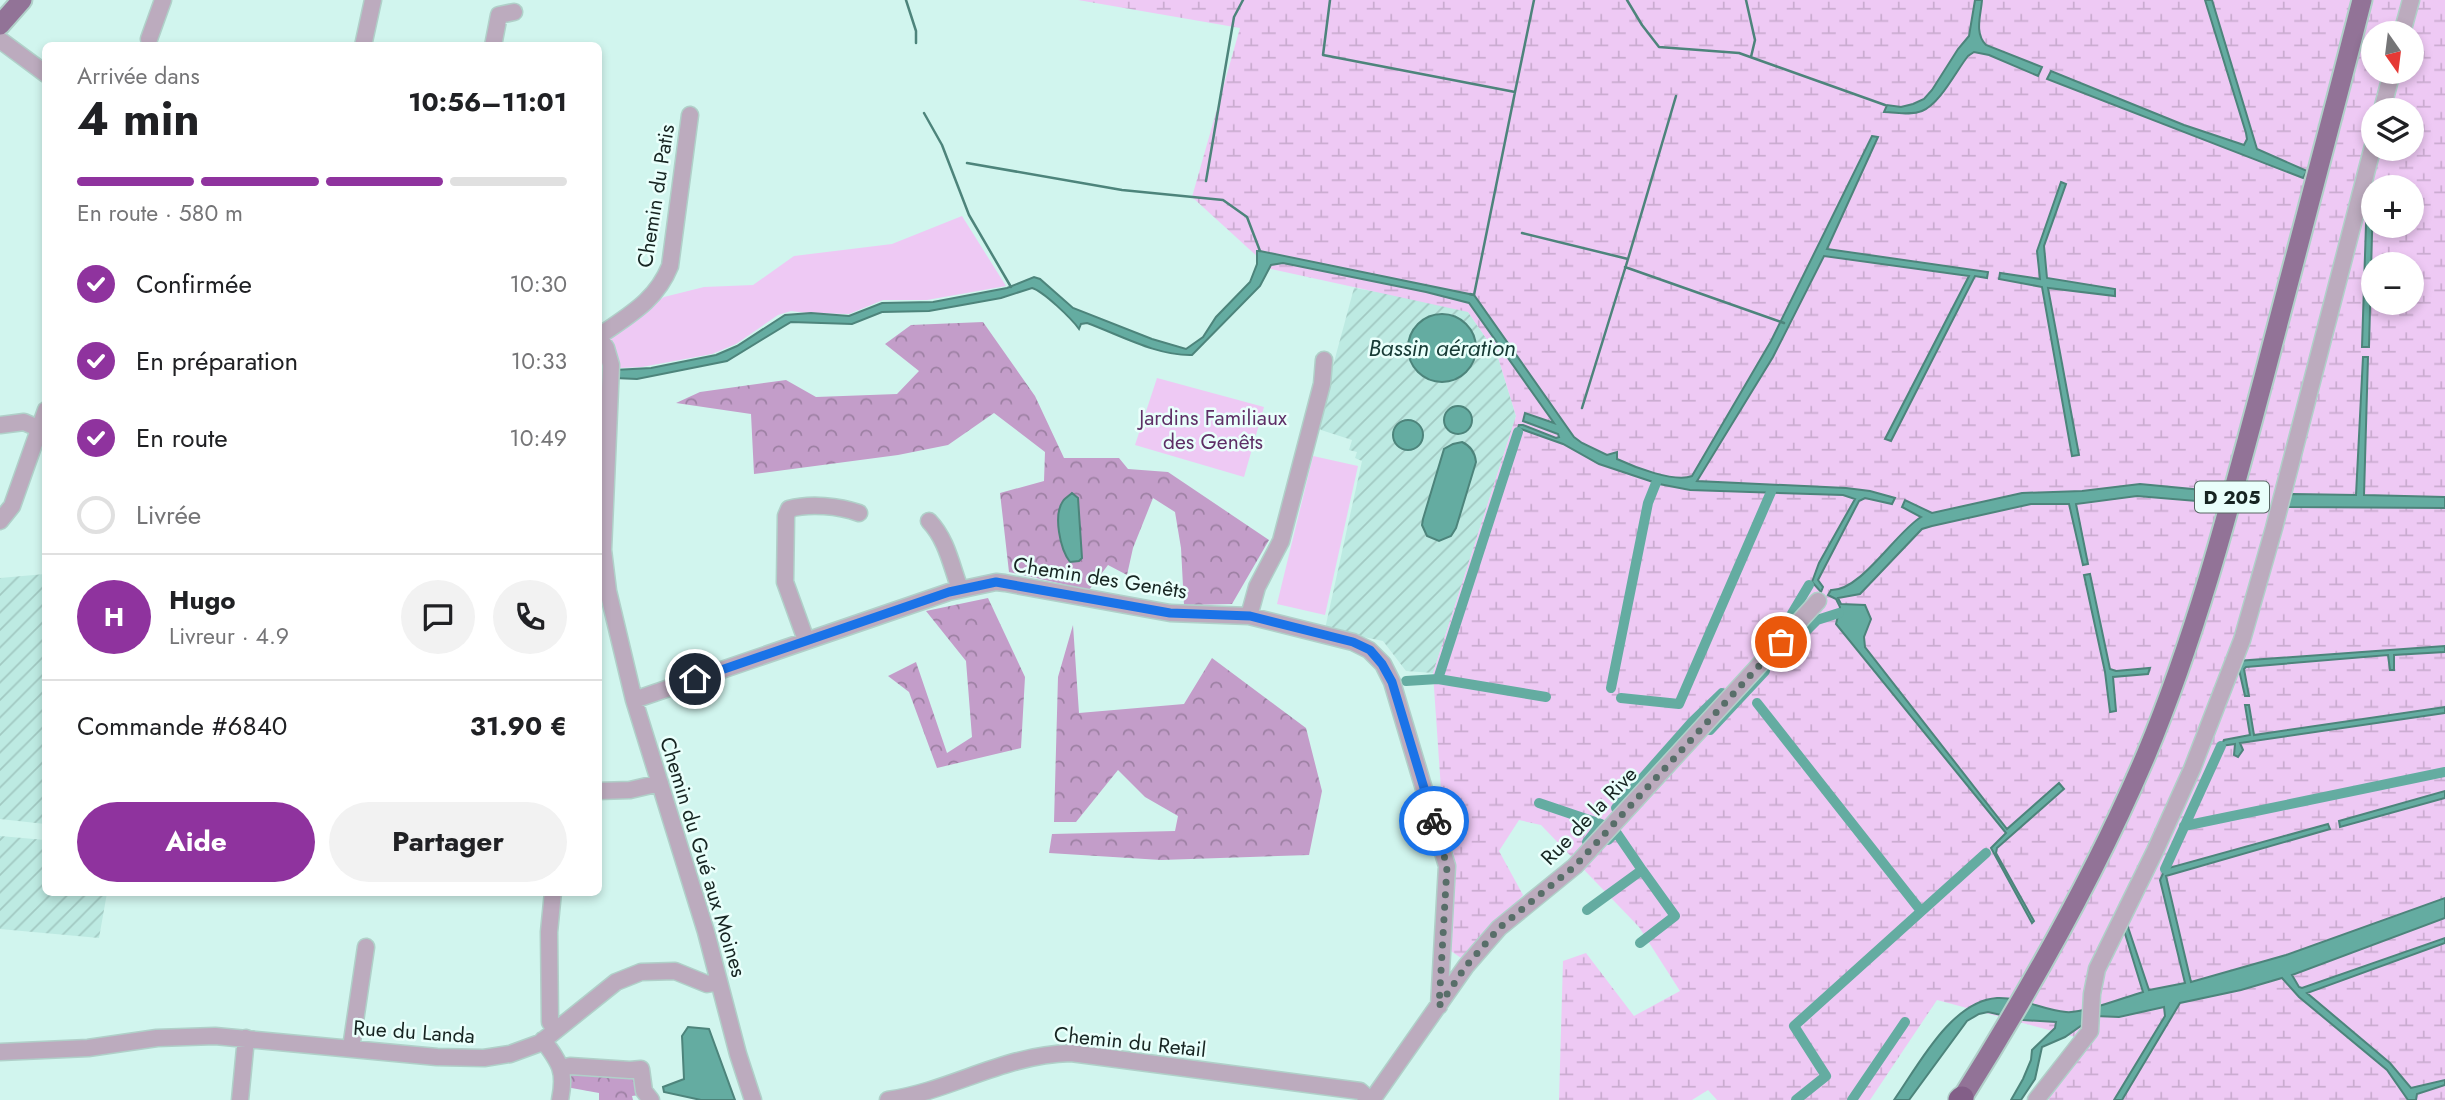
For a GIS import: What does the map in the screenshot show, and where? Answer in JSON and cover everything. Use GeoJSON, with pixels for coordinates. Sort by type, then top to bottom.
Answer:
{"type":"FeatureCollection","features":[{"type":"Feature","properties":{"kind":"main road"},"geometry":{"type":"LineString","coordinates":[[0,14],[3,0]]}},
{"type":"Feature","properties":{"kind":"main road"},"geometry":{"type":"LineString","coordinates":[[13,0],[22,0]]}},
{"type":"Feature","properties":{"kind":"main road"},"geometry":{"type":"LineString","coordinates":[[0,25],[22,0]]}},
{"type":"Feature","properties":{"kind":"main road","name":"D 205"},"geometry":{"type":"LineString","coordinates":[[1961,1099],[2039,971],[2121,812],[2146,754],[2193,628],[2235,487],[2362,0]]}},
{"type":"Feature","properties":{"kind":"street"},"geometry":{"type":"LineString","coordinates":[[149,39],[163,0]]}},
{"type":"Feature","properties":{"kind":"street"},"geometry":{"type":"LineString","coordinates":[[364,42],[373,0]]}},
{"type":"Feature","properties":{"kind":"street"},"geometry":{"type":"LineString","coordinates":[[2405,21],[2411,0]]}},
{"type":"Feature","properties":{"kind":"street"},"geometry":{"type":"LineString","coordinates":[[494,42],[499,15],[514,12]]}},
{"type":"Feature","properties":{"kind":"street"},"geometry":{"type":"LineString","coordinates":[[0,40],[42,71]]}},
{"type":"Feature","properties":{"kind":"street","name":"Chemin du Patis"},"geometry":{"type":"LineString","coordinates":[[602,334],[641,306],[663,285],[670,265],[690,115]]}},
{"type":"Feature","properties":{"kind":"street"},"geometry":{"type":"LineString","coordinates":[[2036,1100],[2081,1044],[2091,1026],[2091,1003],[2097,969],[2192,769],[2242,640],[2369,161]]}},
{"type":"Feature","properties":{"kind":"street","name":"Chemin du Gué aux Moines"},"geometry":{"type":"LineString","coordinates":[[602,341],[611,365],[603,550],[607,623],[634,700],[706,932],[753,1100]]}},
{"type":"Feature","properties":{"kind":"street"},"geometry":{"type":"LineString","coordinates":[[1250,616],[1257,587],[1281,541],[1322,384],[1324,360]]}},
{"type":"Feature","properties":{"kind":"street"},"geometry":{"type":"LineString","coordinates":[[0,425],[24,422],[40,429]]}},
{"type":"Feature","properties":{"kind":"street"},"geometry":{"type":"LineString","coordinates":[[0,521],[12,506],[42,423]]}},
{"type":"Feature","properties":{"kind":"street"},"geometry":{"type":"LineString","coordinates":[[806,640],[785,582],[786,516],[789,509],[798,506],[848,509],[859,513]]}},
{"type":"Feature","properties":{"kind":"street"},"geometry":{"type":"LineString","coordinates":[[929,521],[939,532],[950,555],[960,589]]}},
{"type":"Feature","properties":{"kind":"street","name":"Chemin des Genêts"},"geometry":{"type":"LineString","coordinates":[[634,700],[960,589],[996,582],[1170,613],[1250,616],[1353,642],[1370,650],[1392,682],[1447,866],[1439,1006]]}},
{"type":"Feature","properties":{"kind":"street","name":"Rue de la Rive"},"geometry":{"type":"LineString","coordinates":[[1377,1098],[1466,966],[1499,928],[1575,866],[1818,601]]}},
{"type":"Feature","properties":{"kind":"street"},"geometry":{"type":"LineString","coordinates":[[602,791],[630,790],[660,782]]}},
{"type":"Feature","properties":{"kind":"street"},"geometry":{"type":"LineString","coordinates":[[553,896],[549,1035],[561,1068],[563,1083],[560,1100]]}},
{"type":"Feature","properties":{"kind":"street"},"geometry":{"type":"LineString","coordinates":[[351,1048],[366,947]]}},
{"type":"Feature","properties":{"kind":"street","name":"Rue du Landa"},"geometry":{"type":"LineString","coordinates":[[0,1052],[88,1048],[157,1038],[246,1038],[437,1057],[484,1058],[510,1054],[549,1035],[616,982],[641,972],[675,971],[707,984],[719,982]]}},
{"type":"Feature","properties":{"kind":"street"},"geometry":{"type":"LineString","coordinates":[[240,1100],[246,1038]]}},
{"type":"Feature","properties":{"kind":"street","name":"Chemin du Retail"},"geometry":{"type":"LineString","coordinates":[[888,1100],[916,1095],[1009,1061],[1046,1054],[1071,1053],[1360,1091],[1377,1098]]}},
{"type":"Feature","properties":{"kind":"street"},"geometry":{"type":"LineString","coordinates":[[561,1068],[570,1066],[641,1069],[644,1091],[651,1100]]}},
{"type":"Feature","properties":{"kind":"shaded area"},"geometry":{"type":"Polygon","coordinates":[[[1354,288],[1457,305],[1468,312],[1497,354],[1516,416],[1433,673],[1406,671],[1383,641],[1325,629],[1362,461],[1355,458],[1357,452],[1349,450],[1352,440],[1321,430],[1317,425],[1354,288]]]}},
{"type":"Feature","properties":{"kind":"shaded area"},"geometry":{"type":"Polygon","coordinates":[[[42,574],[42,824],[0,819],[0,578],[42,574]]]}},
{"type":"Feature","properties":{"kind":"shaded area"},"geometry":{"type":"Polygon","coordinates":[[[0,836],[42,840],[42,896],[106,896],[99,938],[0,929],[0,836]]]}},
{"type":"Feature","properties":{"kind":"green space"},"geometry":{"type":"Polygon","coordinates":[[[1078,0],[2445,0],[2445,1100],[2048,1100],[2090,1041],[1937,1000],[1870,1100],[1717,1100],[1708,1090],[1692,1100],[1559,1100],[1563,961],[1586,953],[1634,1016],[1680,991],[1639,927],[1541,825],[1519,820],[1499,851],[1523,895],[1464,960],[1448,949],[1452,855],[1444,833],[1433,673],[1516,416],[1497,354],[1468,312],[1271,269],[1192,197],[1240,28],[1078,0]]]}},
{"type":"Feature","properties":{"kind":"green space"},"geometry":{"type":"Polygon","coordinates":[[[962,216],[1006,286],[927,300],[883,300],[849,314],[791,311],[778,315],[736,344],[712,354],[642,367],[619,368],[609,336],[664,297],[704,287],[753,285],[794,256],[892,244],[962,216]]]}},
{"type":"Feature","properties":{"kind":"green space"},"geometry":{"type":"Polygon","coordinates":[[[983,322],[1035,396],[1064,458],[1119,458],[1128,469],[1168,472],[1269,540],[1232,604],[1184,605],[1181,548],[1175,512],[1153,498],[1133,548],[1127,575],[1108,565],[1089,590],[1009,572],[1000,493],[1044,481],[1045,452],[994,413],[948,445],[898,455],[754,474],[751,414],[676,403],[700,392],[786,380],[816,397],[897,394],[919,371],[885,344],[911,325],[983,322]]]}},
{"type":"Feature","properties":{"kind":"green space","name":"Jardins Familiaux des Genêts"},"geometry":{"type":"Polygon","coordinates":[[[1157,378],[1264,407],[1244,477],[1135,445],[1157,378]]]}},
{"type":"Feature","properties":{"kind":"green space","name":"Jardins Familiaux des Genêts"},"geometry":{"type":"Polygon","coordinates":[[[1313,456],[1358,466],[1325,615],[1277,604],[1313,456]]]}},
{"type":"Feature","properties":{"kind":"green space"},"geometry":{"type":"Polygon","coordinates":[[[988,598],[1025,677],[1021,748],[937,768],[909,692],[888,676],[916,662],[947,753],[972,737],[966,661],[926,611],[988,598]]]}},
{"type":"Feature","properties":{"kind":"green space"},"geometry":{"type":"Polygon","coordinates":[[[1073,625],[1079,713],[1184,704],[1212,658],[1306,728],[1322,791],[1309,855],[1161,860],[1049,853],[1052,834],[1175,831],[1178,816],[1145,797],[1118,770],[1076,822],[1054,822],[1058,677],[1073,625]]]}},
{"type":"Feature","properties":{"kind":"green space"},"geometry":{"type":"Polygon","coordinates":[[[568,1075],[633,1078],[640,1095],[632,1096],[633,1100],[599,1100],[599,1093],[566,1087],[568,1075]]]}},
{"type":"Feature","properties":{"kind":"water"},"geometry":{"type":"Polygon","coordinates":[[[1975,0],[1982,0],[1979,29],[1986,45],[2042,67],[2038,76],[1989,55],[1974,52],[1968,56],[1929,107],[1913,113],[1884,112],[1887,105],[1901,107],[1913,104],[1924,99],[1932,90],[1969,36],[1975,0]]]}},
{"type":"Feature","properties":{"kind":"water"},"geometry":{"type":"Polygon","coordinates":[[[2205,0],[2212,0],[2257,149],[2307,171],[2303,178],[2047,79],[2051,71],[2184,125],[2244,145],[2246,133],[2205,0]]]}},
{"type":"Feature","properties":{"kind":"water"},"geometry":{"type":"Polygon","coordinates":[[[1872,136],[1878,137],[1827,249],[1988,272],[1987,278],[1975,276],[1891,441],[1885,439],[1969,276],[1824,256],[1773,357],[1697,481],[1846,488],[1895,498],[1892,504],[1865,498],[1859,501],[1818,580],[1823,587],[1821,592],[1812,582],[1819,563],[1855,499],[1843,495],[1690,490],[1659,484],[1599,464],[1563,444],[1518,428],[1523,425],[1559,437],[1558,434],[1523,421],[1525,413],[1554,423],[1469,303],[1283,263],[1271,265],[1260,286],[1192,355],[1165,352],[1087,323],[1081,324],[1079,329],[1057,306],[1032,288],[1001,298],[929,311],[882,312],[852,324],[791,322],[727,361],[637,379],[615,378],[615,370],[651,368],[716,355],[737,346],[785,315],[811,313],[849,316],[882,303],[933,302],[1007,288],[1034,277],[1040,279],[1073,308],[1152,339],[1186,349],[1203,337],[1216,317],[1250,282],[1257,264],[1257,251],[1260,251],[1474,295],[1574,437],[1607,455],[1617,452],[1617,459],[1633,466],[1665,476],[1685,478],[1692,476],[1771,341],[1872,136]]]}},
{"type":"Feature","properties":{"kind":"water"},"geometry":{"type":"Polygon","coordinates":[[[2061,182],[2066,184],[2044,246],[2047,278],[2115,289],[2115,296],[2048,288],[2079,455],[2072,456],[2042,287],[1999,279],[2000,273],[2040,279],[2037,251],[2061,182]]]}},
{"type":"Feature","properties":{"kind":"water"},"geometry":{"type":"Polygon","coordinates":[[[2366,238],[2372,238],[2372,252],[2365,252],[2366,238]]]}},
{"type":"Feature","properties":{"kind":"water","name":"Bassin aération"},"geometry":{"type":"Polygon","coordinates":[[[1442,314],[1455,317],[1466,324],[1473,335],[1476,348],[1473,361],[1466,372],[1455,379],[1442,382],[1429,379],[1418,372],[1411,361],[1408,348],[1411,335],[1418,324],[1429,317],[1442,314]]]}},
{"type":"Feature","properties":{"kind":"water"},"geometry":{"type":"Polygon","coordinates":[[[2363,315],[2370,315],[2369,347],[2362,347],[2363,315]]]}},
{"type":"Feature","properties":{"kind":"water"},"geometry":{"type":"Polygon","coordinates":[[[2363,357],[2368,357],[2364,495],[2445,497],[2445,508],[2285,507],[2287,497],[2293,494],[2356,495],[2363,357]]]}},
{"type":"Feature","properties":{"kind":"water"},"geometry":{"type":"Polygon","coordinates":[[[1458,406],[1468,410],[1472,420],[1468,430],[1458,434],[1448,430],[1444,420],[1448,410],[1458,406]]]}},
{"type":"Feature","properties":{"kind":"water"},"geometry":{"type":"Polygon","coordinates":[[[1408,420],[1414,421],[1422,429],[1422,441],[1414,449],[1408,450],[1402,449],[1394,441],[1393,435],[1394,429],[1402,421],[1408,420]]]}},
{"type":"Feature","properties":{"kind":"water"},"geometry":{"type":"Polygon","coordinates":[[[1462,442],[1472,450],[1476,462],[1456,528],[1451,536],[1439,541],[1427,536],[1422,525],[1423,519],[1444,449],[1462,442]]]}},
{"type":"Feature","properties":{"kind":"water"},"geometry":{"type":"Polygon","coordinates":[[[2140,484],[2223,492],[2220,503],[2137,496],[2076,504],[2088,564],[2083,565],[2069,504],[2031,504],[1932,526],[1922,529],[1860,594],[1838,598],[1841,604],[1865,605],[1871,619],[1864,637],[1865,647],[2007,829],[2059,783],[2064,789],[1997,848],[1996,853],[2034,921],[2032,923],[1991,848],[2006,833],[1836,624],[1840,607],[1836,599],[1828,595],[1831,590],[1842,588],[1866,572],[1900,535],[1921,517],[1902,507],[1905,500],[1932,513],[2022,493],[2082,491],[2140,484]]]}},
{"type":"Feature","properties":{"kind":"water"},"geometry":{"type":"Polygon","coordinates":[[[1072,493],[1078,498],[1082,558],[1070,562],[1061,541],[1058,515],[1064,500],[1072,493]]]}},
{"type":"Feature","properties":{"kind":"water"},"geometry":{"type":"Polygon","coordinates":[[[2090,574],[2110,669],[2116,671],[2150,668],[2148,674],[2113,677],[2116,711],[2110,712],[2105,672],[2084,575],[2090,574]]]}},
{"type":"Feature","properties":{"kind":"water"},"geometry":{"type":"Polygon","coordinates":[[[2445,646],[2445,652],[2394,655],[2394,670],[2390,670],[2388,655],[2246,667],[2244,669],[2249,696],[2245,696],[2237,661],[2445,646]]]}},
{"type":"Feature","properties":{"kind":"water"},"geometry":{"type":"Polygon","coordinates":[[[2245,705],[2249,705],[2254,735],[2445,707],[2445,713],[2240,743],[2243,750],[2238,757],[2234,755],[2235,744],[2221,746],[2224,740],[2250,735],[2245,705]]]}},
{"type":"Feature","properties":{"kind":"water"},"geometry":{"type":"Polygon","coordinates":[[[2445,791],[2445,798],[2340,827],[2339,821],[2445,791]]]}},
{"type":"Feature","properties":{"kind":"water"},"geometry":{"type":"Polygon","coordinates":[[[2328,824],[2330,829],[2166,876],[2191,982],[2286,955],[2445,898],[2445,918],[2292,975],[2302,988],[2445,938],[2445,943],[2307,993],[2390,1063],[2411,1088],[2445,1080],[2445,1085],[2417,1094],[2416,1100],[2408,1100],[2387,1070],[2299,997],[2282,978],[2180,1003],[2122,1100],[2114,1100],[2165,1016],[2164,1007],[2119,1017],[2095,1016],[2065,1037],[2042,1047],[2035,1079],[2021,1100],[2011,1100],[2031,1060],[2032,1050],[2055,1028],[2056,1022],[2023,1020],[1988,1012],[1979,1014],[1967,1021],[1909,1100],[1894,1100],[1937,1037],[1965,1010],[1980,1002],[2006,998],[2057,1011],[2073,1012],[2143,992],[2123,927],[2126,921],[2149,990],[2185,983],[2160,880],[2165,869],[2328,824]]]}},
{"type":"Feature","properties":{"kind":"water"},"geometry":{"type":"Polygon","coordinates":[[[688,1027],[709,1029],[735,1100],[701,1100],[664,1092],[663,1087],[684,1079],[682,1036],[688,1027]]]}},
{"type":"Feature","properties":{"kind":"waterway"},"geometry":{"type":"LineString","coordinates":[[906,0],[916,31],[916,43]]}},
{"type":"Feature","properties":{"kind":"waterway"},"geometry":{"type":"LineString","coordinates":[[1206,181],[1234,17],[1243,0]]}},
{"type":"Feature","properties":{"kind":"waterway"},"geometry":{"type":"LineString","coordinates":[[1330,0],[1323,55],[1515,92],[1534,0]]}},
{"type":"Feature","properties":{"kind":"waterway"},"geometry":{"type":"LineString","coordinates":[[1627,0],[1659,47],[1739,53],[1885,105]]}},
{"type":"Feature","properties":{"kind":"waterway"},"geometry":{"type":"LineString","coordinates":[[1746,0],[1755,40],[1751,57]]}},
{"type":"Feature","properties":{"kind":"waterway"},"geometry":{"type":"LineString","coordinates":[[1470,294],[1474,295],[1515,92]]}},
{"type":"Feature","properties":{"kind":"waterway"},"geometry":{"type":"LineString","coordinates":[[1522,233],[1628,259],[1676,96]]}},
{"type":"Feature","properties":{"kind":"waterway"},"geometry":{"type":"LineString","coordinates":[[924,113],[942,145],[969,215],[1011,287]]}},
{"type":"Feature","properties":{"kind":"waterway"},"geometry":{"type":"LineString","coordinates":[[967,163],[1122,190],[1223,200],[1247,217],[1260,251]]}},
{"type":"Feature","properties":{"kind":"waterway"},"geometry":{"type":"LineString","coordinates":[[1582,408],[1628,259]]}},
{"type":"Feature","properties":{"kind":"waterway"},"geometry":{"type":"LineString","coordinates":[[1625,267],[1784,323]]}},
{"type":"Feature","properties":{"kind":"waterway"},"geometry":{"type":"LineString","coordinates":[[1406,681],[1438,679],[1518,432]]}},
{"type":"Feature","properties":{"kind":"waterway"},"geometry":{"type":"LineString","coordinates":[[1611,688],[1648,503],[1656,483]]}},
{"type":"Feature","properties":{"kind":"waterway"},"geometry":{"type":"LineString","coordinates":[[1621,698],[1679,704],[1771,492]]}},
{"type":"Feature","properties":{"kind":"waterway"},"geometry":{"type":"LineString","coordinates":[[1777,635],[1809,585]]}},
{"type":"Feature","properties":{"kind":"waterway"},"geometry":{"type":"LineString","coordinates":[[1778,659],[1817,620],[1839,613]]}},
{"type":"Feature","properties":{"kind":"waterway"},"geometry":{"type":"LineString","coordinates":[[1710,730],[1765,671]]}},
{"type":"Feature","properties":{"kind":"waterway"},"geometry":{"type":"LineString","coordinates":[[1438,679],[1546,697]]}},
{"type":"Feature","properties":{"kind":"waterway"},"geometry":{"type":"LineString","coordinates":[[1616,808],[1692,722],[1722,693]]}},
{"type":"Feature","properties":{"kind":"waterway"},"geometry":{"type":"LineString","coordinates":[[1757,703],[1921,911]]}},
{"type":"Feature","properties":{"kind":"waterway"},"geometry":{"type":"LineString","coordinates":[[2165,869],[2221,746]]}},
{"type":"Feature","properties":{"kind":"waterway"},"geometry":{"type":"LineString","coordinates":[[2184,826],[2445,772]]}},
{"type":"Feature","properties":{"kind":"waterway"},"geometry":{"type":"LineString","coordinates":[[1539,803],[1601,824],[1587,842]]}},
{"type":"Feature","properties":{"kind":"waterway"},"geometry":{"type":"LineString","coordinates":[[1608,840],[1616,832],[1642,870]]}},
{"type":"Feature","properties":{"kind":"waterway"},"geometry":{"type":"LineString","coordinates":[[1796,1100],[1826,1076],[1794,1026],[1986,853]]}},
{"type":"Feature","properties":{"kind":"waterway"},"geometry":{"type":"LineString","coordinates":[[1587,910],[1642,870],[1675,916],[1640,943]]}},
{"type":"Feature","properties":{"kind":"waterway"},"geometry":{"type":"LineString","coordinates":[[1852,1100],[1905,1022]]}},
{"type":"Feature","properties":{"kind":"way so far"},"geometry":{"type":"LineString","coordinates":[[1434,821],[1447,866],[1439,1006],[1466,966],[1499,928],[1575,866],[1781,642]]}},
{"type":"Feature","properties":{"kind":"route"},"geometry":{"type":"LineString","coordinates":[[695,679],[949,592],[996,582],[1170,613],[1250,616],[1353,642],[1370,650],[1392,682],[1434,821]]}}]}
